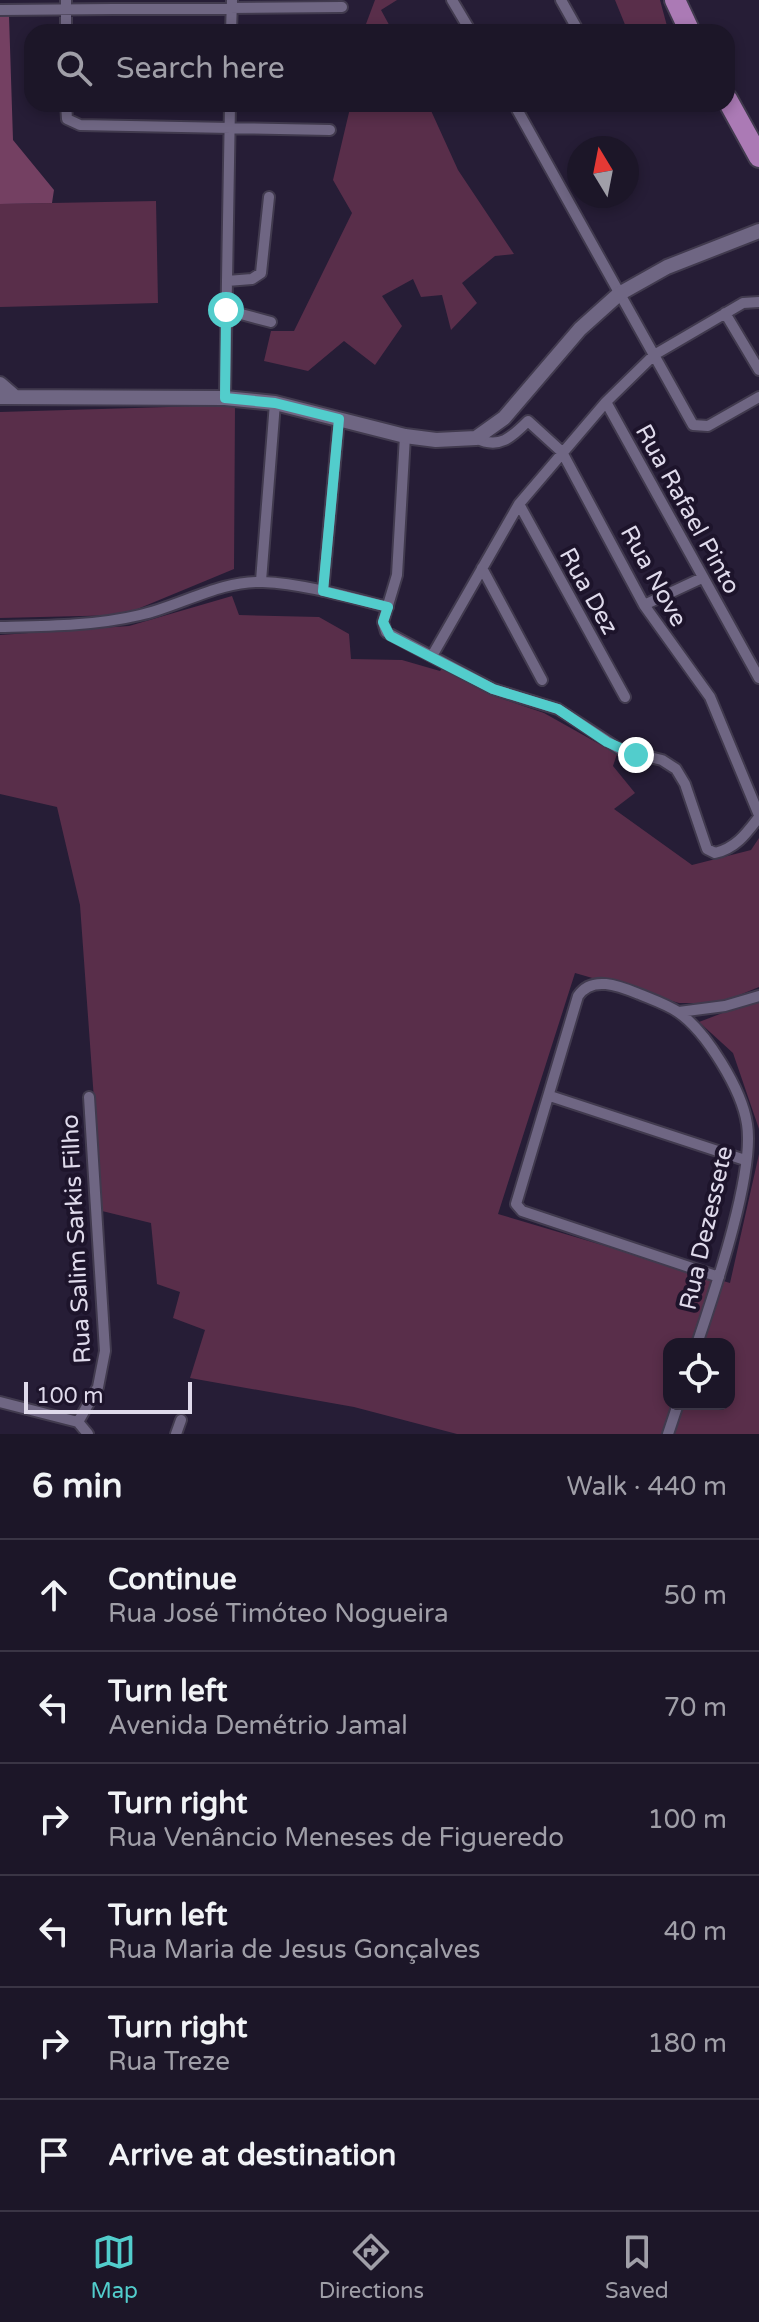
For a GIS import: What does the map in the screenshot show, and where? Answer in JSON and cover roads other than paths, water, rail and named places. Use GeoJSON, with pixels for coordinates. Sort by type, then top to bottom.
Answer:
{"type":"FeatureCollection","features":[{"type":"Feature","properties":{"kind":"highway"},"geometry":{"type":"LineString","coordinates":[[675,0],[682,24]]}},
{"type":"Feature","properties":{"kind":"highway"},"geometry":{"type":"LineString","coordinates":[[734,112],[759,157]]}},
{"type":"Feature","properties":{"kind":"street"},"geometry":{"type":"LineString","coordinates":[[452,0],[466,24]]}},
{"type":"Feature","properties":{"kind":"street"},"geometry":{"type":"LineString","coordinates":[[561,0],[574,24]]}},
{"type":"Feature","properties":{"kind":"street"},"geometry":{"type":"LineString","coordinates":[[0,10],[66,5],[317,4],[342,7]]}},
{"type":"Feature","properties":{"kind":"street"},"geometry":{"type":"LineString","coordinates":[[66,112],[67,119],[80,125],[330,130]]}},
{"type":"Feature","properties":{"kind":"street"},"geometry":{"type":"LineString","coordinates":[[225,398],[230,112]]}},
{"type":"Feature","properties":{"kind":"street"},"geometry":{"type":"LineString","coordinates":[[518,112],[693,425],[708,426],[759,397]]}},
{"type":"Feature","properties":{"kind":"street"},"geometry":{"type":"LineString","coordinates":[[227,281],[252,279],[261,273],[269,197]]}},
{"type":"Feature","properties":{"kind":"street"},"geometry":{"type":"LineString","coordinates":[[0,384],[8,397],[225,398],[275,403],[405,436],[436,440],[476,438],[504,418],[580,329],[619,294],[667,267],[759,231]]}},
{"type":"Feature","properties":{"kind":"street"},"geometry":{"type":"LineString","coordinates":[[432,656],[519,504],[606,402],[654,355],[743,303],[759,302]]}},
{"type":"Feature","properties":{"kind":"street"},"geometry":{"type":"LineString","coordinates":[[226,310],[271,322]]}},
{"type":"Feature","properties":{"kind":"street"},"geometry":{"type":"LineString","coordinates":[[725,313],[759,370]]}},
{"type":"Feature","properties":{"kind":"street","name":"Rua Rafael Pinto"},"geometry":{"type":"LineString","coordinates":[[606,402],[759,678]]}},
{"type":"Feature","properties":{"kind":"street"},"geometry":{"type":"LineString","coordinates":[[261,581],[275,403]]}},
{"type":"Feature","properties":{"kind":"street"},"geometry":{"type":"LineString","coordinates":[[323,591],[339,419]]}},
{"type":"Feature","properties":{"kind":"street","name":"Rua Nove"},"geometry":{"type":"LineString","coordinates":[[476,438],[497,444],[510,439],[528,421],[562,452],[590,498],[644,605],[710,697],[759,816]]}},
{"type":"Feature","properties":{"kind":"street"},"geometry":{"type":"LineString","coordinates":[[405,436],[397,575],[383,622],[390,636],[493,689],[558,709],[621,750],[662,760],[676,769],[685,784],[707,849],[715,853],[727,850],[742,839],[759,816]]}},
{"type":"Feature","properties":{"kind":"street","name":"Rua Dez"},"geometry":{"type":"LineString","coordinates":[[519,504],[625,697]]}},
{"type":"Feature","properties":{"kind":"street"},"geometry":{"type":"LineString","coordinates":[[482,568],[542,680]]}},
{"type":"Feature","properties":{"kind":"street"},"geometry":{"type":"LineString","coordinates":[[644,605],[702,578]]}},
{"type":"Feature","properties":{"kind":"street"},"geometry":{"type":"LineString","coordinates":[[0,627],[132,617],[219,589],[261,581],[323,591],[388,607]]}},
{"type":"Feature","properties":{"kind":"street","name":"Rua Dezessete"},"geometry":{"type":"LineString","coordinates":[[550,1096],[578,996],[588,984],[597,983],[631,991],[679,1012],[719,1058],[733,1081],[747,1123],[745,1160],[719,1277],[699,1338]]}},
{"type":"Feature","properties":{"kind":"street"},"geometry":{"type":"LineString","coordinates":[[679,1012],[725,1006],[759,996]]}},
{"type":"Feature","properties":{"kind":"street"},"geometry":{"type":"LineString","coordinates":[[719,1277],[522,1211],[516,1204],[516,1194],[550,1096],[745,1160]]}},
{"type":"Feature","properties":{"kind":"street","name":"Rua Salim Sarkis Filho"},"geometry":{"type":"LineString","coordinates":[[78,1422],[98,1387],[105,1351],[89,1097]]}},
{"type":"Feature","properties":{"kind":"street"},"geometry":{"type":"LineString","coordinates":[[0,1402],[78,1422],[88,1434]]}},
{"type":"Feature","properties":{"kind":"street"},"geometry":{"type":"LineString","coordinates":[[668,1434],[676,1410]]}},
{"type":"Feature","properties":{"kind":"street"},"geometry":{"type":"LineString","coordinates":[[176,1434],[181,1420]]}}]}
